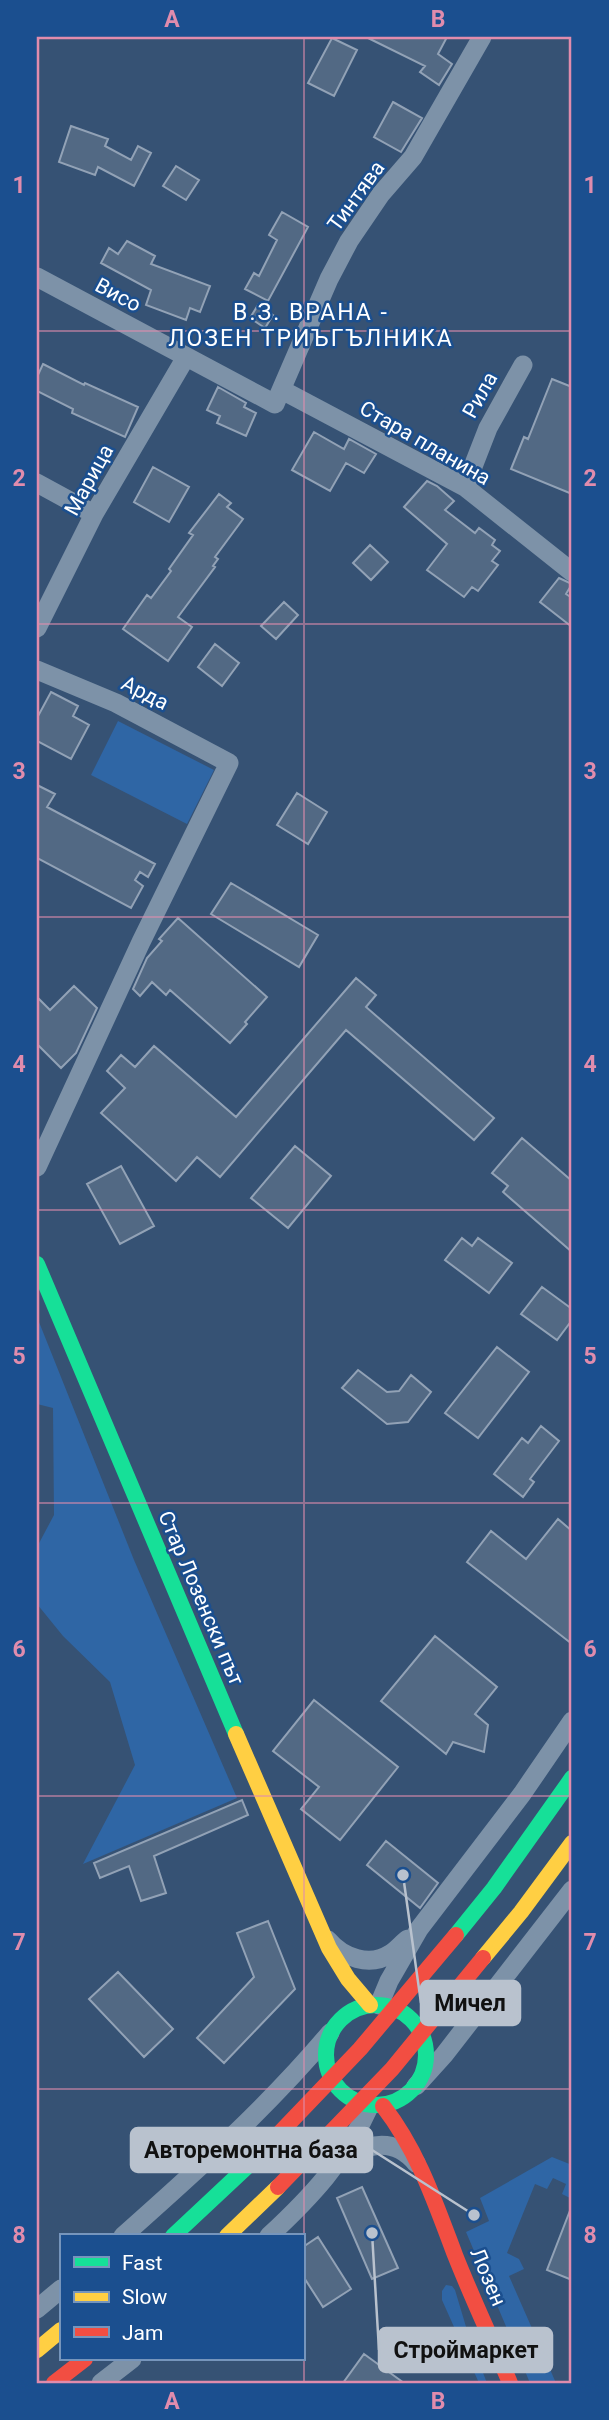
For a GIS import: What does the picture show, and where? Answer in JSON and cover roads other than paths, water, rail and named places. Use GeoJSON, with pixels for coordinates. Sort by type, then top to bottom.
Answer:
{"type":"FeatureCollection","features":[{"type":"Feature","properties":{"kind":"main road","name":"Стар Лозенски път"},"geometry":{"type":"LineString","coordinates":[[39,1274],[325,1940],[348,1979],[375,2005]]}},
{"type":"Feature","properties":{"kind":"main road"},"geometry":{"type":"LineString","coordinates":[[175,2234],[253,2161],[360,2049],[494,1888],[572,1778]]}},
{"type":"Feature","properties":{"kind":"main road"},"geometry":{"type":"LineString","coordinates":[[229,2234],[391,2069],[521,1912],[572,1843]]}},
{"type":"Feature","properties":{"kind":"main road","name":"Стар Лозенски път"},"geometry":{"type":"LineString","coordinates":[[325,1940],[339,1995],[334,2027]]}},
{"type":"Feature","properties":{"kind":"main road"},"geometry":{"type":"LineString","coordinates":[[375,2005],[393,2008],[413,2021],[424,2039],[426,2064],[413,2089],[396,2102],[376,2106],[351,2100],[333,2083],[325,2056],[334,2027],[346,2014],[375,2005]]}},
{"type":"Feature","properties":{"kind":"main road","name":"Лозен"},"geometry":{"type":"LineString","coordinates":[[413,2089],[407,2114],[413,2148]]}},
{"type":"Feature","properties":{"kind":"main road","name":"Лозен"},"geometry":{"type":"LineString","coordinates":[[376,2106],[397,2122],[413,2148],[510,2383]]}},
{"type":"Feature","properties":{"kind":"main road"},"geometry":{"type":"LineString","coordinates":[[37,2350],[60,2331]]}},
{"type":"Feature","properties":{"kind":"main road"},"geometry":{"type":"LineString","coordinates":[[54,2383],[84,2360]]}},
{"type":"Feature","properties":{"kind":"street","name":"Тинтява"},"geometry":{"type":"LineString","coordinates":[[282,390],[329,279],[349,241],[381,194],[413,157],[482,37]]}},
{"type":"Feature","properties":{"kind":"street","name":"Висо"},"geometry":{"type":"LineString","coordinates":[[37,277],[275,404],[282,390]]}},
{"type":"Feature","properties":{"kind":"street","name":"Марица"},"geometry":{"type":"LineString","coordinates":[[37,628],[94,514],[186,357]]}},
{"type":"Feature","properties":{"kind":"street","name":"Рила"},"geometry":{"type":"LineString","coordinates":[[465,487],[488,428],[523,365]]}},
{"type":"Feature","properties":{"kind":"street","name":"Стара планина"},"geometry":{"type":"LineString","coordinates":[[282,390],[465,487],[572,572]]}},
{"type":"Feature","properties":{"kind":"street"},"geometry":{"type":"LineString","coordinates":[[37,483],[94,514]]}},
{"type":"Feature","properties":{"kind":"street","name":"Арда"},"geometry":{"type":"LineString","coordinates":[[37,670],[116,703],[229,762],[141,942],[37,1167]]}},
{"type":"Feature","properties":{"kind":"street"},"geometry":{"type":"LineString","coordinates":[[375,2005],[419,1929],[522,1794],[572,1721]]}},
{"type":"Feature","properties":{"kind":"street"},"geometry":{"type":"LineString","coordinates":[[413,2089],[444,2055],[572,1890]]}},
{"type":"Feature","properties":{"kind":"street"},"geometry":{"type":"LineString","coordinates":[[325,1940],[348,1956],[366,1960],[387,1956],[419,1929]]}},
{"type":"Feature","properties":{"kind":"street"},"geometry":{"type":"LineString","coordinates":[[125,2234],[248,2119],[334,2027]]}},
{"type":"Feature","properties":{"kind":"street"},"geometry":{"type":"LineString","coordinates":[[271,2234],[309,2199],[376,2106]]}},
{"type":"Feature","properties":{"kind":"street"},"geometry":{"type":"LineString","coordinates":[[326,2178],[351,2155],[376,2144],[392,2146],[407,2153],[425,2174]]}},
{"type":"Feature","properties":{"kind":"street"},"geometry":{"type":"LineString","coordinates":[[37,2309],[60,2290]]}},
{"type":"Feature","properties":{"kind":"street"},"geometry":{"type":"LineString","coordinates":[[101,2383],[131,2360]]}},
{"type":"Feature","properties":{"kind":"place","name":"Мичел"},"geometry":{"type":"Point","coordinates":[403,1875]}},
{"type":"Feature","properties":{"kind":"place","name":"Авторемонтна база"},"geometry":{"type":"Point","coordinates":[474,2215]}},
{"type":"Feature","properties":{"kind":"place","name":"Строймаркет"},"geometry":{"type":"Point","coordinates":[372,2233]}},
{"type":"Feature","properties":{"kind":"district","name":"В.З. ВРАНА - ЛОЗЕН ТРИЪГЪЛНИКА"},"geometry":{"type":"Point","coordinates":[311,325]}}]}
